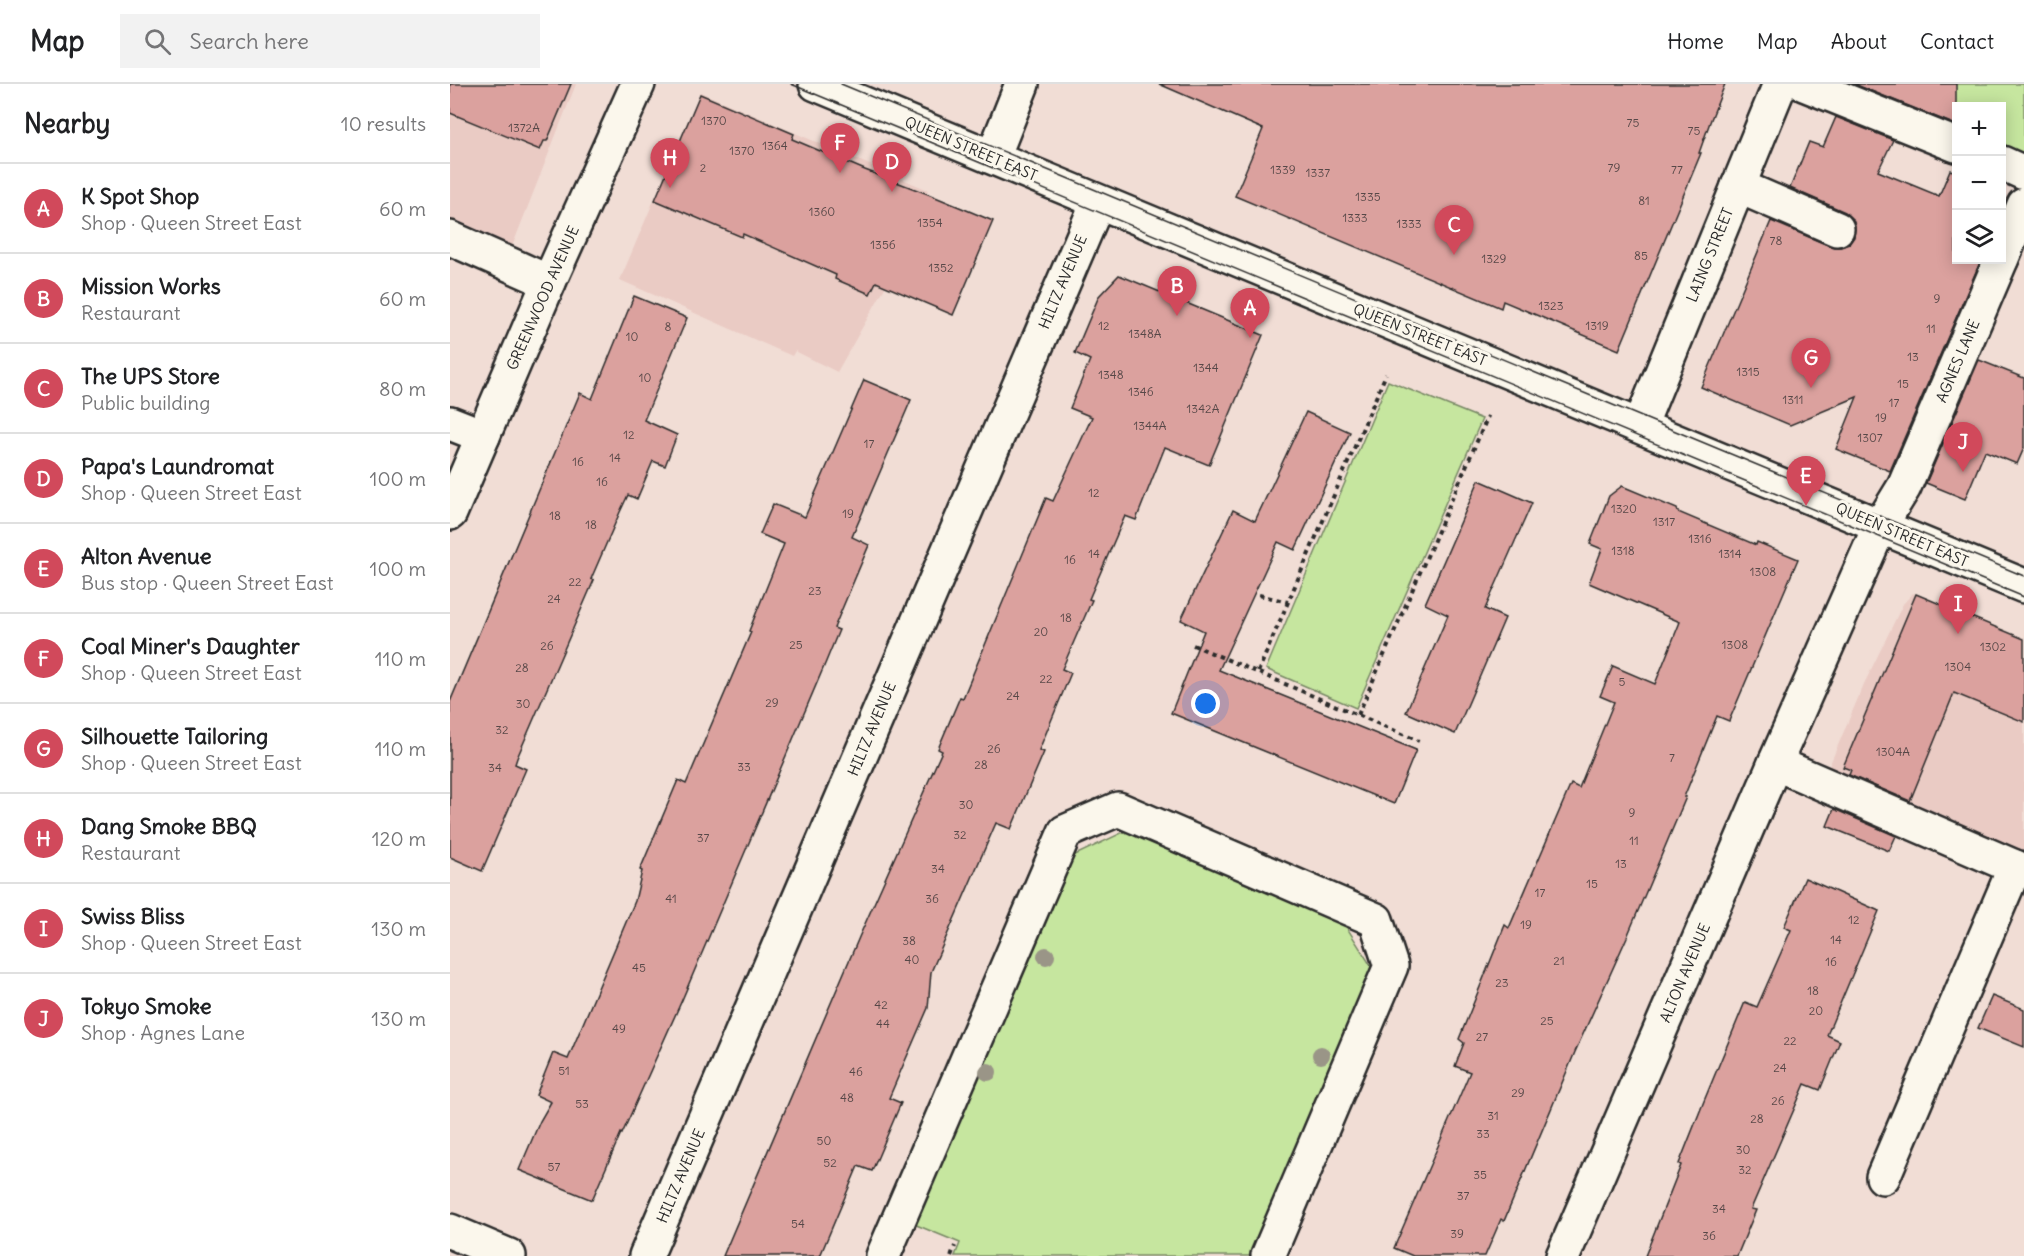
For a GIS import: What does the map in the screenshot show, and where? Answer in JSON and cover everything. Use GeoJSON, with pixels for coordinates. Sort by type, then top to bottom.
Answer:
{"type":"FeatureCollection","features":[{"type":"Feature","properties":{"kind":"street","name":"GREENWOOD AVENUE"},"geometry":{"type":"LineString","coordinates":[[450,513],[549,282],[638,84]]}},
{"type":"Feature","properties":{"kind":"street","name":"QUEEN STREET EAST"},"geometry":{"type":"LineString","coordinates":[[816,84],[2024,586]]}},
{"type":"Feature","properties":{"kind":"street"},"geometry":{"type":"LineString","coordinates":[[993,157],[1022,84]]}},
{"type":"Feature","properties":{"kind":"street","name":"LAING STREET"},"geometry":{"type":"LineString","coordinates":[[1640,426],[1780,84]]}},
{"type":"Feature","properties":{"kind":"street"},"geometry":{"type":"LineString","coordinates":[[1804,84],[1952,143]]}},
{"type":"Feature","properties":{"kind":"street"},"geometry":{"type":"LineString","coordinates":[[2006,166],[2024,172]]}},
{"type":"Feature","properties":{"kind":"street"},"geometry":{"type":"LineString","coordinates":[[1738,186],[1837,229]]}},
{"type":"Feature","properties":{"kind":"street","name":"HILTZ AVENUE"},"geometry":{"type":"LineString","coordinates":[[646,1256],[1098,202]]}},
{"type":"Feature","properties":{"kind":"street","name":"AGNES LANE"},"geometry":{"type":"LineString","coordinates":[[2006,247],[2024,206]]}},
{"type":"Feature","properties":{"kind":"street"},"geometry":{"type":"LineString","coordinates":[[450,238],[549,282]]}},
{"type":"Feature","properties":{"kind":"street","name":"AGNES LANE"},"geometry":{"type":"LineString","coordinates":[[1880,526],[1904,487],[1999,264]]}},
{"type":"Feature","properties":{"kind":"street"},"geometry":{"type":"LineString","coordinates":[[450,423],[483,436]]}},
{"type":"Feature","properties":{"kind":"street","name":"ALTON AVENUE"},"geometry":{"type":"LineString","coordinates":[[1563,1256],[1775,763],[1880,526]]}},
{"type":"Feature","properties":{"kind":"street"},"geometry":{"type":"LineString","coordinates":[[1775,763],[2019,869],[1883,1177]]}},
{"type":"Feature","properties":{"kind":"street"},"geometry":{"type":"LineString","coordinates":[[883,1256],[1065,832],[1118,809],[1376,920],[1391,966],[1268,1256]]}},
{"type":"Feature","properties":{"kind":"street"},"geometry":{"type":"LineString","coordinates":[[450,1231],[509,1256]]}},
{"type":"Feature","properties":{"kind":"path"},"geometry":{"type":"LineString","coordinates":[[1258,672],[1386,374]]}},
{"type":"Feature","properties":{"kind":"path"},"geometry":{"type":"LineString","coordinates":[[1358,715],[1488,416]]}},
{"type":"Feature","properties":{"kind":"path"},"geometry":{"type":"LineString","coordinates":[[1259,595],[1288,602]]}},
{"type":"Feature","properties":{"kind":"path"},"geometry":{"type":"LineString","coordinates":[[1193,645],[1419,741]]}},
{"type":"Feature","properties":{"kind":"path"},"geometry":{"type":"LineString","coordinates":[[951,1256],[956,1246]]}},
{"type":"Feature","properties":{"kind":"shaded area"},"geometry":{"type":"Polygon","coordinates":[[[450,84],[576,84],[508,257],[450,231],[450,84]]]}},
{"type":"Feature","properties":{"kind":"shaded area"},"geometry":{"type":"Polygon","coordinates":[[[700,92],[928,190],[887,284],[837,372],[795,351],[792,356],[620,280],[700,92]]]}},
{"type":"Feature","properties":{"kind":"shaded area"},"geometry":{"type":"Polygon","coordinates":[[[1913,593],[2024,638],[2024,869],[1822,783],[1864,684],[1903,604],[1913,593]]]}},
{"type":"Feature","properties":{"kind":"green space"},"geometry":{"type":"Polygon","coordinates":[[[1839,84],[2024,84],[2024,161],[2006,153],[2006,102],[1952,102],[1952,131],[1839,84]]]}},
{"type":"Feature","properties":{"kind":"green space"},"geometry":{"type":"Polygon","coordinates":[[[1388,381],[1482,419],[1356,708],[1266,669],[1388,381]]]}},
{"type":"Feature","properties":{"kind":"green space"},"geometry":{"type":"Polygon","coordinates":[[[1132,828],[1339,915],[1373,969],[1249,1256],[955,1256],[960,1243],[914,1224],[1073,856],[1132,828]]]}},
{"type":"Feature","properties":{"kind":"building"},"geometry":{"type":"Polygon","coordinates":[[[450,84],[571,84],[547,141],[544,141],[540,150],[450,113],[450,84]]]}},
{"type":"Feature","properties":{"kind":"building"},"geometry":{"type":"Polygon","coordinates":[[[1159,84],[1725,84],[1699,153],[1701,153],[1619,350],[1503,301],[1501,308],[1235,196],[1263,129],[1159,84]]]}},
{"type":"Feature","properties":{"kind":"building"},"geometry":{"type":"Polygon","coordinates":[[[1854,84],[1956,84],[1956,102],[1952,102],[1952,123],[1854,84]]]}},
{"type":"Feature","properties":{"kind":"building"},"geometry":{"type":"Polygon","coordinates":[[[700,94],[794,134],[792,139],[993,221],[953,315],[876,282],[870,294],[835,279],[836,275],[743,234],[742,237],[655,200],[700,94]]]}},
{"type":"Feature","properties":{"kind":"building"},"geometry":{"type":"Polygon","coordinates":[[[1836,117],[1893,140],[1878,171],[1939,196],[1950,170],[1952,171],[1952,264],[1979,264],[1890,471],[1836,449],[1857,397],[1790,425],[1701,387],[1771,221],[1830,246],[1840,247],[1849,244],[1854,237],[1855,226],[1852,218],[1845,212],[1790,188],[1809,142],[1823,147],[1836,117]]]}},
{"type":"Feature","properties":{"kind":"building"},"geometry":{"type":"Polygon","coordinates":[[[1119,275],[1263,335],[1209,465],[1165,447],[1136,520],[1125,516],[1062,669],[1071,673],[1039,750],[1044,752],[1011,829],[996,823],[931,972],[928,1008],[889,1098],[901,1103],[872,1171],[858,1166],[820,1256],[723,1256],[860,935],[942,751],[938,749],[960,697],[963,698],[1046,498],[1053,501],[1092,417],[1070,408],[1090,360],[1075,353],[1099,296],[1119,275]]]}},
{"type":"Feature","properties":{"kind":"building"},"geometry":{"type":"Polygon","coordinates":[[[634,296],[687,318],[644,420],[677,435],[665,466],[653,461],[637,499],[628,495],[620,512],[591,579],[594,580],[517,758],[515,764],[526,769],[482,871],[450,857],[450,702],[580,393],[592,399],[634,296]]]}},
{"type":"Feature","properties":{"kind":"building"},"geometry":{"type":"Polygon","coordinates":[[[1979,360],[2024,378],[2024,448],[2017,464],[1985,451],[1965,499],[1926,483],[1979,360]]]}},
{"type":"Feature","properties":{"kind":"building"},"geometry":{"type":"Polygon","coordinates":[[[864,380],[911,400],[852,537],[869,545],[834,628],[839,630],[825,664],[682,1000],[592,1200],[519,1170],[540,1121],[551,1102],[536,1095],[553,1053],[568,1059],[635,901],[642,871],[640,870],[678,780],[686,784],[751,632],[749,631],[784,544],[760,534],[773,504],[805,517],[864,380]]]}},
{"type":"Feature","properties":{"kind":"building"},"geometry":{"type":"Polygon","coordinates":[[[1306,412],[1350,432],[1295,550],[1278,542],[1219,670],[1416,750],[1394,804],[1171,713],[1204,631],[1181,620],[1233,510],[1255,521],[1306,412]]]}},
{"type":"Feature","properties":{"kind":"building"},"geometry":{"type":"Polygon","coordinates":[[[1479,480],[1532,503],[1485,609],[1505,618],[1455,734],[1406,712],[1448,615],[1425,604],[1479,480]]]}},
{"type":"Feature","properties":{"kind":"building"},"geometry":{"type":"Polygon","coordinates":[[[1622,486],[1756,545],[1757,542],[1798,559],[1729,721],[1717,716],[1684,797],[1686,797],[1627,937],[1575,1052],[1504,1221],[1501,1219],[1485,1256],[1413,1256],[1394,1248],[1470,1072],[1455,1066],[1464,1043],[1459,1039],[1505,925],[1509,928],[1571,784],[1579,788],[1614,702],[1600,696],[1613,666],[1655,684],[1680,622],[1589,583],[1602,549],[1590,544],[1609,496],[1622,486]]]}},
{"type":"Feature","properties":{"kind":"building"},"geometry":{"type":"Polygon","coordinates":[[[1916,594],[2024,639],[2024,722],[1954,693],[1910,801],[1849,775],[1851,770],[1843,767],[1916,594]]]}},
{"type":"Feature","properties":{"kind":"building"},"geometry":{"type":"Polygon","coordinates":[[[1834,809],[1896,836],[1889,851],[1827,826],[1834,809]]]}},
{"type":"Feature","properties":{"kind":"building"},"geometry":{"type":"Polygon","coordinates":[[[1805,878],[1879,911],[1827,1035],[1840,1041],[1820,1090],[1805,1084],[1751,1209],[1756,1210],[1737,1256],[1645,1256],[1681,1165],[1679,1164],[1745,1002],[1757,1007],[1791,930],[1784,927],[1805,878]]]}},
{"type":"Feature","properties":{"kind":"building"},"geometry":{"type":"Polygon","coordinates":[[[1992,996],[2024,1009],[2024,1047],[1978,1028],[1992,996]]]}},
{"type":"Feature","properties":{"kind":"tram line"},"geometry":{"type":"LineString","coordinates":[[791,84],[2024,597]]}},
{"type":"Feature","properties":{"kind":"tram line"},"geometry":{"type":"LineString","coordinates":[[841,84],[2024,576]]}},
{"type":"Feature","properties":{"kind":"place","name":"Coal Miner's Daughter"},"geometry":{"type":"Point","coordinates":[840,173]}},
{"type":"Feature","properties":{"kind":"place","name":"Dang Smoke BBQ"},"geometry":{"type":"Point","coordinates":[670,188]}},
{"type":"Feature","properties":{"kind":"place","name":"Papa's Laundromat"},"geometry":{"type":"Point","coordinates":[892,192]}},
{"type":"Feature","properties":{"kind":"place","name":"The UPS Store"},"geometry":{"type":"Point","coordinates":[1454,255]}},
{"type":"Feature","properties":{"kind":"place","name":"Mission Works"},"geometry":{"type":"Point","coordinates":[1177,316]}},
{"type":"Feature","properties":{"kind":"place","name":"K Spot Shop"},"geometry":{"type":"Point","coordinates":[1250,338]}},
{"type":"Feature","properties":{"kind":"place","name":"Silhouette Tailoring"},"geometry":{"type":"Point","coordinates":[1811,388]}},
{"type":"Feature","properties":{"kind":"place","name":"Tokyo Smoke"},"geometry":{"type":"Point","coordinates":[1963,472]}},
{"type":"Feature","properties":{"kind":"place","name":"Alton Avenue"},"geometry":{"type":"Point","coordinates":[1806,506]}},
{"type":"Feature","properties":{"kind":"place","name":"Swiss Bliss"},"geometry":{"type":"Point","coordinates":[1958,634]}}]}
